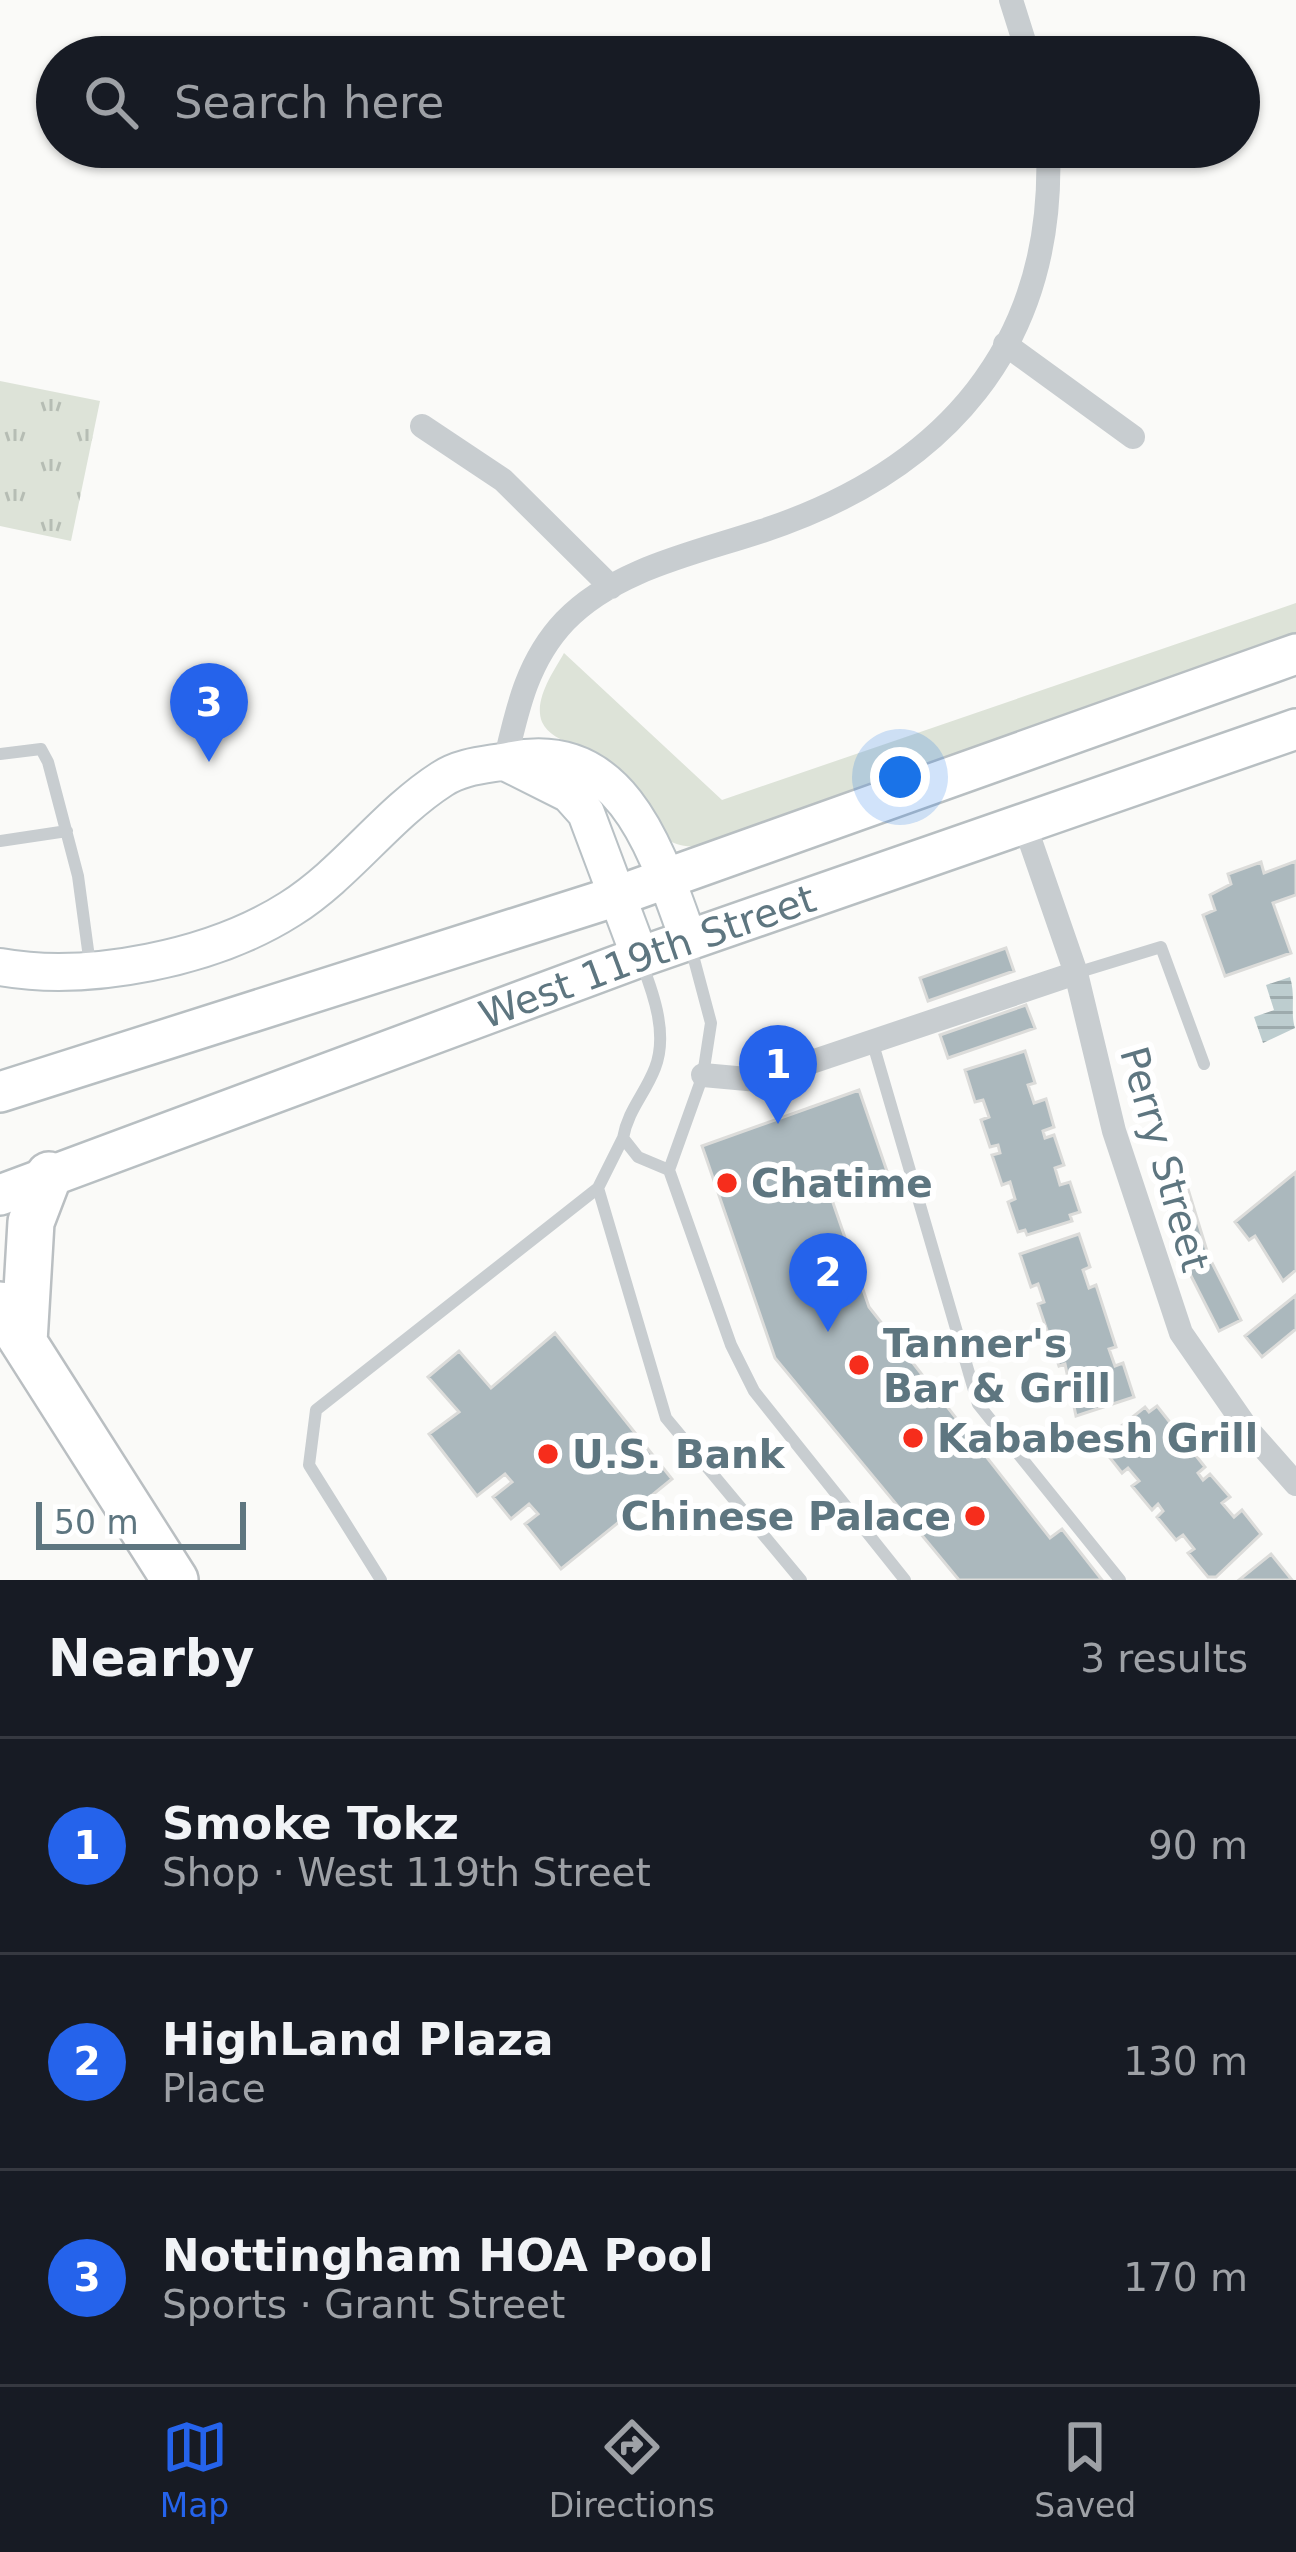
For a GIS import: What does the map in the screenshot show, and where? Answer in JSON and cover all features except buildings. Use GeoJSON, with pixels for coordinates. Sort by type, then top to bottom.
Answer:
{"type":"FeatureCollection","features":[{"type":"Feature","properties":{"kind":"highway"},"geometry":{"type":"LineString","coordinates":[[49,1175],[31,1222],[12,1323],[175,1580]]}},
{"type":"Feature","properties":{"kind":"main road","name":"West 119th Street"},"geometry":{"type":"LineString","coordinates":[[0,1092],[218,1019],[620,896],[1296,654]]}},
{"type":"Feature","properties":{"kind":"main road","name":"West 119th Street"},"geometry":{"type":"LineString","coordinates":[[0,1195],[640,957],[1296,728]]}},
{"type":"Feature","properties":{"kind":"street"},"geometry":{"type":"LineString","coordinates":[[1011,0],[1022,36]]}},
{"type":"Feature","properties":{"kind":"street"},"geometry":{"type":"LineString","coordinates":[[505,762],[521,694],[538,655],[565,622],[610,587],[844,502],[892,474],[937,438],[972,398],[1005,344],[1034,282],[1048,203],[1048,168]]}},
{"type":"Feature","properties":{"kind":"street"},"geometry":{"type":"LineString","coordinates":[[1005,344],[1132,437]]}},
{"type":"Feature","properties":{"kind":"street"},"geometry":{"type":"LineString","coordinates":[[422,426],[503,480],[610,587]]}},
{"type":"Feature","properties":{"kind":"street"},"geometry":{"type":"LineString","coordinates":[[0,968],[91,972],[164,957],[265,924],[316,892],[445,776],[536,755],[570,759],[605,777],[666,879],[689,941]]}},
{"type":"Feature","properties":{"kind":"street"},"geometry":{"type":"LineString","coordinates":[[505,762],[569,794],[586,813],[640,957]]}},
{"type":"Feature","properties":{"kind":"street","name":"Perry Street"},"geometry":{"type":"LineString","coordinates":[[1024,823],[1076,973],[1114,1131],[1180,1333],[1229,1405],[1296,1484]]}},
{"type":"Feature","properties":{"kind":"street"},"geometry":{"type":"LineString","coordinates":[[703,1075],[758,1080],[1076,973]]}},
{"type":"Feature","properties":{"kind":"lane"},"geometry":{"type":"LineString","coordinates":[[0,754],[40,749],[67,831],[91,972]]}},
{"type":"Feature","properties":{"kind":"lane"},"geometry":{"type":"LineString","coordinates":[[0,842],[67,831]]}},
{"type":"Feature","properties":{"kind":"lane"},"geometry":{"type":"LineString","coordinates":[[689,941],[711,1023],[703,1075],[669,1170],[731,1345],[754,1391],[905,1580]]}},
{"type":"Feature","properties":{"kind":"lane"},"geometry":{"type":"LineString","coordinates":[[1076,973],[1161,947],[1204,1064]]}},
{"type":"Feature","properties":{"kind":"lane"},"geometry":{"type":"LineString","coordinates":[[381,1580],[309,1465],[316,1410],[598,1188],[623,1138],[628,1111],[655,1069],[659,1046],[654,994],[640,957]]}},
{"type":"Feature","properties":{"kind":"lane"},"geometry":{"type":"LineString","coordinates":[[873,1044],[978,1404],[1120,1580]]}},
{"type":"Feature","properties":{"kind":"lane"},"geometry":{"type":"LineString","coordinates":[[623,1138],[638,1156],[669,1170]]}},
{"type":"Feature","properties":{"kind":"lane"},"geometry":{"type":"LineString","coordinates":[[598,1188],[666,1418],[801,1580]]}},
{"type":"Feature","properties":{"kind":"green space"},"geometry":{"type":"Polygon","coordinates":[[[0,381],[100,401],[71,541],[0,526],[0,381]]]}},
{"type":"Feature","properties":{"kind":"green space"},"geometry":{"type":"Polygon","coordinates":[[[1296,603],[1296,636],[699,846],[668,840],[657,831],[613,764],[555,736],[540,713],[546,686],[564,653],[722,800],[1296,603]]]}},
{"type":"Feature","properties":{"kind":"shaded area"},"geometry":{"type":"Polygon","coordinates":[[[1290,977],[1295,1028],[1263,1043],[1254,1017],[1274,1010],[1266,985],[1290,977]]]}},
{"type":"Feature","properties":{"kind":"place","name":"Nottingham HOA Pool"},"geometry":{"type":"Point","coordinates":[209,762]}},
{"type":"Feature","properties":{"kind":"place","name":"Smoke Tokz"},"geometry":{"type":"Point","coordinates":[778,1124]}},
{"type":"Feature","properties":{"kind":"place","name":"Chatime"},"geometry":{"type":"Point","coordinates":[727,1183]}},
{"type":"Feature","properties":{"kind":"place","name":"HighLand Plaza"},"geometry":{"type":"Point","coordinates":[828,1332]}},
{"type":"Feature","properties":{"kind":"place","name":"Tanner's Bar & Grill"},"geometry":{"type":"Point","coordinates":[859,1365]}},
{"type":"Feature","properties":{"kind":"place","name":"Kababesh Grill"},"geometry":{"type":"Point","coordinates":[913,1438]}},
{"type":"Feature","properties":{"kind":"place","name":"U.S. Bank"},"geometry":{"type":"Point","coordinates":[548,1454]}},
{"type":"Feature","properties":{"kind":"place","name":"Chinese Palace"},"geometry":{"type":"Point","coordinates":[975,1516]}}]}
